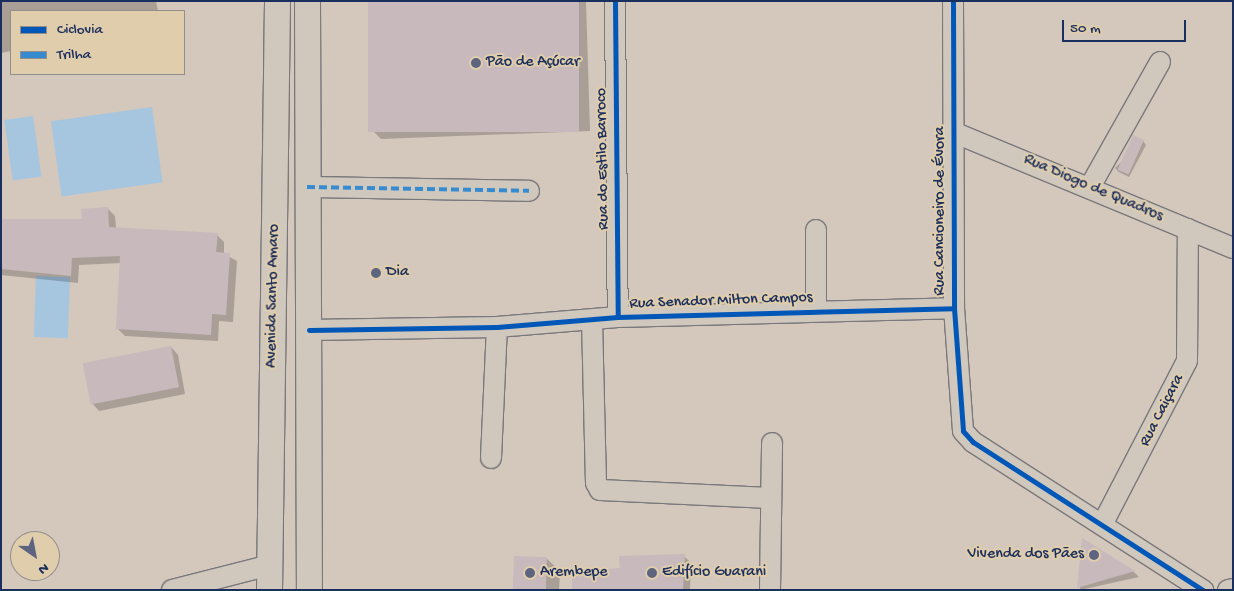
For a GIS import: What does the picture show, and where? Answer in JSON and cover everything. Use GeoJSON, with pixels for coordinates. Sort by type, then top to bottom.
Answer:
{"type":"FeatureCollection","features":[{"type":"Feature","properties":{"kind":"main road","name":"Avenida Santo Amaro"},"geometry":{"type":"LineString","coordinates":[[269,590],[278,1]]}},
{"type":"Feature","properties":{"kind":"main road","name":"Avenida Santo Amaro"},"geometry":{"type":"LineString","coordinates":[[307,1],[310,590]]}},
{"type":"Feature","properties":{"kind":"street","name":"Rua do Estilo Barroco"},"geometry":{"type":"LineString","coordinates":[[615,1],[618,317]]}},
{"type":"Feature","properties":{"kind":"street","name":"Rua Cancioneiro de Évora"},"geometry":{"type":"LineString","coordinates":[[953,1],[954,308],[963,431],[973,442],[1103,523],[1203,590]]}},
{"type":"Feature","properties":{"kind":"street"},"geometry":{"type":"LineString","coordinates":[[1090,185],[1160,62]]}},
{"type":"Feature","properties":{"kind":"street","name":"Rua Diogo de Quadros"},"geometry":{"type":"LineString","coordinates":[[953,132],[1090,185],[1233,248]]}},
{"type":"Feature","properties":{"kind":"street"},"geometry":{"type":"LineString","coordinates":[[307,186],[529,191]]}},
{"type":"Feature","properties":{"kind":"street","name":"Rua Caiçara"},"geometry":{"type":"LineString","coordinates":[[1103,523],[1185,368],[1188,229]]}},
{"type":"Feature","properties":{"kind":"street"},"geometry":{"type":"LineString","coordinates":[[816,230],[816,311]]}},
{"type":"Feature","properties":{"kind":"street","name":"Rua Senador Milton Campos"},"geometry":{"type":"LineString","coordinates":[[309,330],[497,327],[618,317],[954,308]]}},
{"type":"Feature","properties":{"kind":"street"},"geometry":{"type":"LineString","coordinates":[[592,320],[596,483],[600,490],[770,498]]}},
{"type":"Feature","properties":{"kind":"street"},"geometry":{"type":"LineString","coordinates":[[492,458],[497,327]]}},
{"type":"Feature","properties":{"kind":"street"},"geometry":{"type":"LineString","coordinates":[[770,590],[772,443]]}},
{"type":"Feature","properties":{"kind":"street"},"geometry":{"type":"LineString","coordinates":[[172,590],[270,565]]}},
{"type":"Feature","properties":{"kind":"street"},"geometry":{"type":"LineString","coordinates":[[1228,590],[1233,589]]}},
{"type":"Feature","properties":{"kind":"water"},"geometry":{"type":"Polygon","coordinates":[[[152,107],[163,182],[62,196],[51,121],[152,107]]]}},
{"type":"Feature","properties":{"kind":"water"},"geometry":{"type":"Polygon","coordinates":[[[33,116],[41,176],[13,180],[4,120],[33,116]]]}},
{"type":"Feature","properties":{"kind":"water"},"geometry":{"type":"Polygon","coordinates":[[[36,276],[70,277],[68,338],[34,337],[36,276]]]}},
{"type":"Feature","properties":{"kind":"building","name":"Pão de Açúcar"},"geometry":{"type":"Polygon","coordinates":[[[368,1],[579,1],[579,132],[368,132],[368,1]]]}},
{"type":"Feature","properties":{"kind":"building"},"geometry":{"type":"Polygon","coordinates":[[[1133,135],[1144,140],[1129,175],[1118,170],[1133,135]]]}},
{"type":"Feature","properties":{"kind":"building"},"geometry":{"type":"Polygon","coordinates":[[[108,207],[109,227],[218,233],[216,252],[230,253],[226,315],[212,314],[211,335],[116,329],[120,256],[72,258],[71,276],[1,269],[1,219],[82,219],[81,209],[108,207]]]}},
{"type":"Feature","properties":{"kind":"building"},"geometry":{"type":"Polygon","coordinates":[[[171,346],[179,387],[91,404],[83,363],[171,346]]]}},
{"type":"Feature","properties":{"kind":"building","name":"Vivenda dos Pães"},"geometry":{"type":"Polygon","coordinates":[[[1082,538],[1135,571],[1077,588],[1082,538]]]}},
{"type":"Feature","properties":{"kind":"building","name":"Edifício Guarani"},"geometry":{"type":"Polygon","coordinates":[[[685,554],[683,590],[572,590],[572,572],[620,568],[619,556],[685,554]]]}},
{"type":"Feature","properties":{"kind":"building","name":"Arembepe"},"geometry":{"type":"Polygon","coordinates":[[[514,556],[547,557],[546,590],[513,590],[514,556]]]}},
{"type":"Feature","properties":{"kind":"marked path"},"geometry":{"type":"LineString","coordinates":[[307,187],[529,191]]}},
{"type":"Feature","properties":{"kind":"cycle path"},"geometry":{"type":"LineString","coordinates":[[615,1],[618,317]]}},
{"type":"Feature","properties":{"kind":"cycle path"},"geometry":{"type":"LineString","coordinates":[[953,1],[954,308],[963,431],[973,442],[1203,590]]}},
{"type":"Feature","properties":{"kind":"cycle path"},"geometry":{"type":"LineString","coordinates":[[309,330],[497,327],[618,317],[954,308]]}},
{"type":"Feature","properties":{"kind":"place","name":"Pão de Açúcar"},"geometry":{"type":"Point","coordinates":[476,63]}},
{"type":"Feature","properties":{"kind":"place","name":"Dia"},"geometry":{"type":"Point","coordinates":[376,273]}},
{"type":"Feature","properties":{"kind":"place","name":"Vivenda dos Pães"},"geometry":{"type":"Point","coordinates":[1094,555]}},
{"type":"Feature","properties":{"kind":"place","name":"Arembepe"},"geometry":{"type":"Point","coordinates":[530,573]}},
{"type":"Feature","properties":{"kind":"place","name":"Edifício Guarani"},"geometry":{"type":"Point","coordinates":[652,573]}}]}
